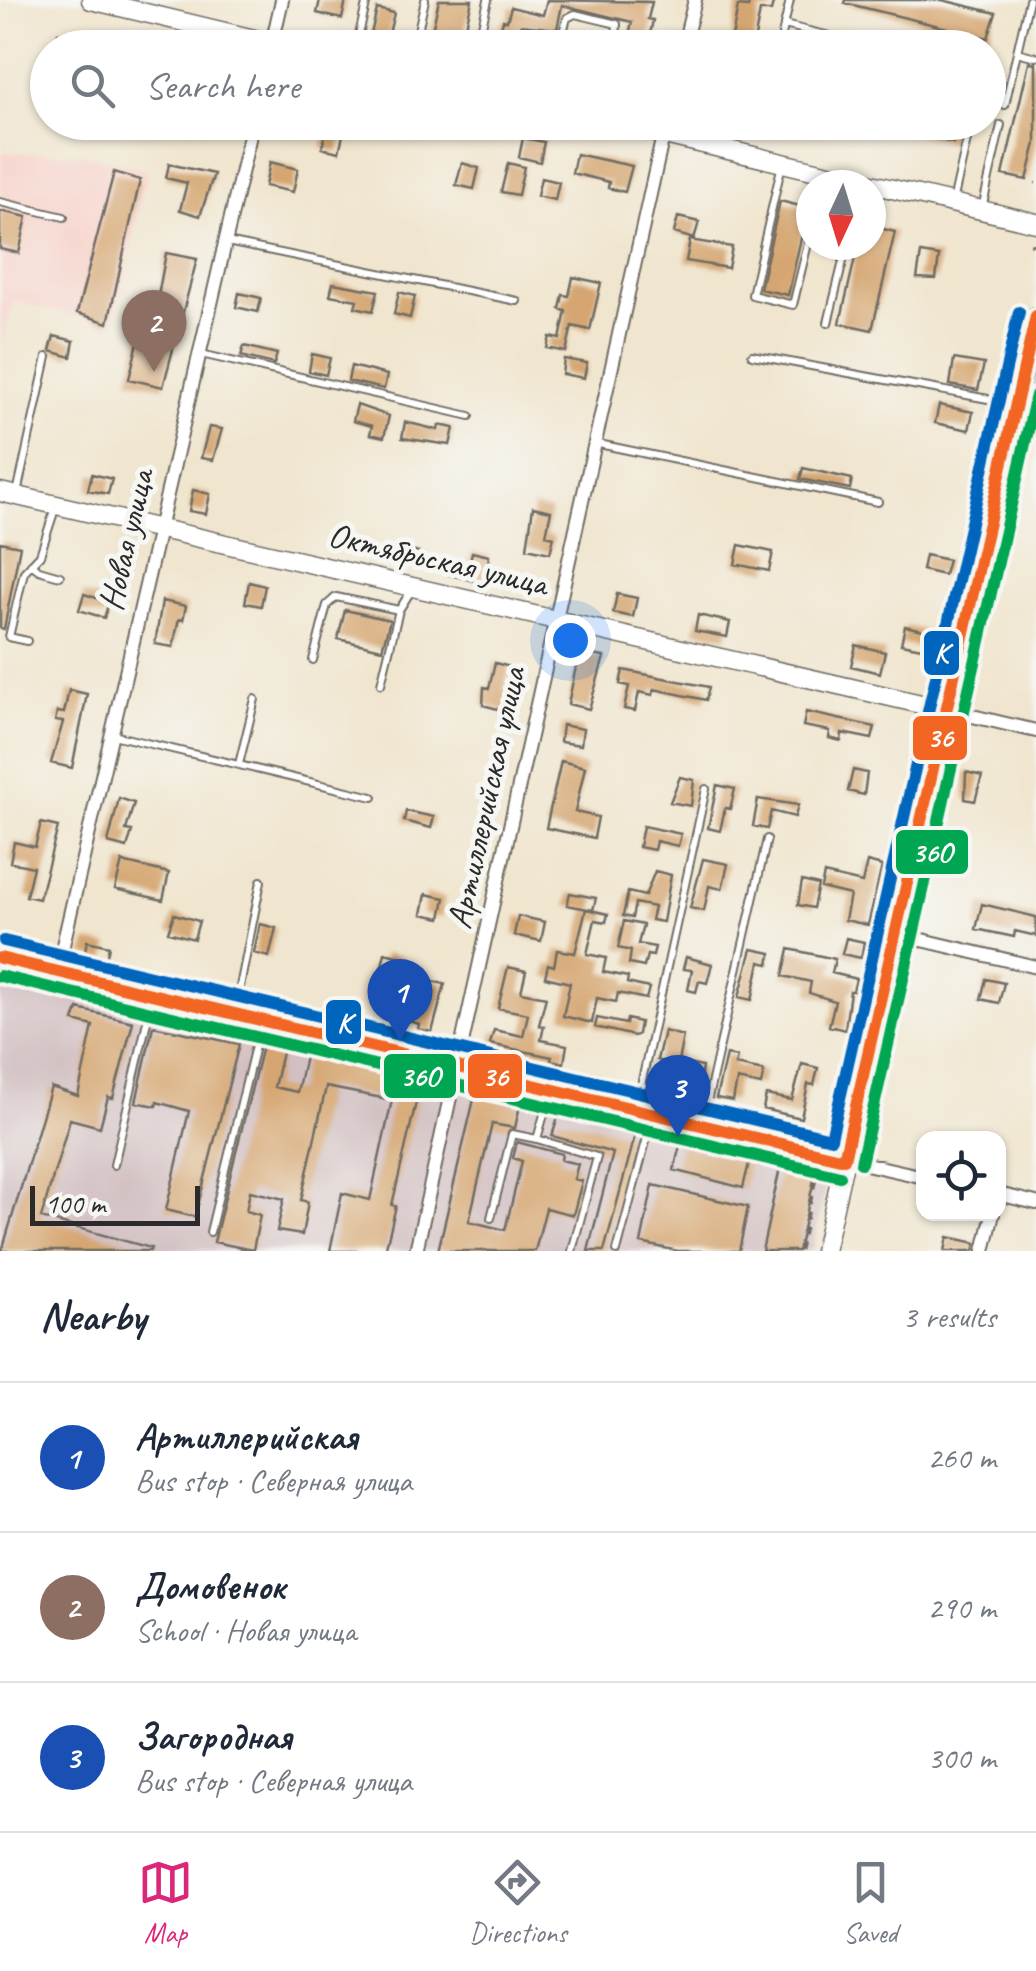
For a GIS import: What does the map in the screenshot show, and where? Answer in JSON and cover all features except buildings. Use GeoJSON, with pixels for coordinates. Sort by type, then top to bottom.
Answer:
{"type":"FeatureCollection","features":[{"type":"Feature","properties":{"kind":"main road"},"geometry":{"type":"LineString","coordinates":[[91,0],[211,30]]}},
{"type":"Feature","properties":{"kind":"main road"},"geometry":{"type":"LineString","coordinates":[[703,140],[800,170]]}},
{"type":"Feature","properties":{"kind":"main road"},"geometry":{"type":"LineString","coordinates":[[886,188],[1036,223]]}},
{"type":"Feature","properties":{"kind":"main road"},"geometry":{"type":"LineString","coordinates":[[824,1251],[1036,316]]}},
{"type":"Feature","properties":{"kind":"main road","name":"Октябрьская улица"},"geometry":{"type":"LineString","coordinates":[[8,494],[948,710]]}},
{"type":"Feature","properties":{"kind":"main road"},"geometry":{"type":"LineString","coordinates":[[0,958],[844,1159]]}},
{"type":"Feature","properties":{"kind":"street"},"geometry":{"type":"LineString","coordinates":[[275,30],[282,0]]}},
{"type":"Feature","properties":{"kind":"street"},"geometry":{"type":"LineString","coordinates":[[688,30],[695,0]]}},
{"type":"Feature","properties":{"kind":"street","name":"Новая улица"},"geometry":{"type":"LineString","coordinates":[[57,972],[249,140]]}},
{"type":"Feature","properties":{"kind":"street","name":"Артиллерийская улица"},"geometry":{"type":"LineString","coordinates":[[416,1251],[662,140]]}},
{"type":"Feature","properties":{"kind":"street","name":"Октябрьская улица"},"geometry":{"type":"LineString","coordinates":[[948,710],[1036,731]]}},
{"type":"Feature","properties":{"kind":"street"},"geometry":{"type":"LineString","coordinates":[[897,934],[1036,967]]}},
{"type":"Feature","properties":{"kind":"street"},"geometry":{"type":"LineString","coordinates":[[844,1159],[916,1175]]}},
{"type":"Feature","properties":{"kind":"street"},"geometry":{"type":"LineString","coordinates":[[1006,1196],[1036,1203]]}},
{"type":"Feature","properties":{"kind":"street"},"geometry":{"type":"LineString","coordinates":[[984,1251],[991,1221]]}},
{"type":"Feature","properties":{"kind":"lane"},"geometry":{"type":"LineString","coordinates":[[360,30],[367,0]]}},
{"type":"Feature","properties":{"kind":"lane"},"geometry":{"type":"LineString","coordinates":[[418,30],[425,0]]}},
{"type":"Feature","properties":{"kind":"lane"},"geometry":{"type":"LineString","coordinates":[[481,30],[488,0]]}},
{"type":"Feature","properties":{"kind":"lane"},"geometry":{"type":"LineString","coordinates":[[783,30],[790,0]]}},
{"type":"Feature","properties":{"kind":"lane"},"geometry":{"type":"LineString","coordinates":[[1006,100],[1029,0]]}},
{"type":"Feature","properties":{"kind":"lane"},"geometry":{"type":"LineString","coordinates":[[564,30],[568,18],[575,14],[617,24],[616,30]]}},
{"type":"Feature","properties":{"kind":"lane"},"geometry":{"type":"LineString","coordinates":[[784,25],[805,30]]}},
{"type":"Feature","properties":{"kind":"lane"},"geometry":{"type":"LineString","coordinates":[[1017,52],[1036,57]]}},
{"type":"Feature","properties":{"kind":"lane"},"geometry":{"type":"LineString","coordinates":[[953,203],[967,140]]}},
{"type":"Feature","properties":{"kind":"lane"},"geometry":{"type":"LineString","coordinates":[[982,210],[998,140]]}},
{"type":"Feature","properties":{"kind":"lane"},"geometry":{"type":"LineString","coordinates":[[782,163],[752,295],[793,305],[804,260]]}},
{"type":"Feature","properties":{"kind":"lane"},"geometry":{"type":"LineString","coordinates":[[0,202],[64,217]]}},
{"type":"Feature","properties":{"kind":"lane"},"geometry":{"type":"LineString","coordinates":[[226,242],[517,302]]}},
{"type":"Feature","properties":{"kind":"lane"},"geometry":{"type":"LineString","coordinates":[[828,323],[843,260]]}},
{"type":"Feature","properties":{"kind":"lane"},"geometry":{"type":"LineString","coordinates":[[200,354],[470,416]]}},
{"type":"Feature","properties":{"kind":"lane"},"geometry":{"type":"LineString","coordinates":[[752,356],[1016,404]]}},
{"type":"Feature","properties":{"kind":"lane"},"geometry":{"type":"LineString","coordinates":[[8,494],[47,357]]}},
{"type":"Feature","properties":{"kind":"lane"},"geometry":{"type":"LineString","coordinates":[[593,443],[878,502]]}},
{"type":"Feature","properties":{"kind":"lane"},"geometry":{"type":"LineString","coordinates":[[27,640],[9,637],[24,572],[40,555],[57,505]]}},
{"type":"Feature","properties":{"kind":"lane"},"geometry":{"type":"LineString","coordinates":[[31,564],[60,576]]}},
{"type":"Feature","properties":{"kind":"lane"},"geometry":{"type":"LineString","coordinates":[[381,684],[399,610],[414,587]]}},
{"type":"Feature","properties":{"kind":"lane"},"geometry":{"type":"LineString","coordinates":[[313,660],[327,605],[336,597],[399,610]]}},
{"type":"Feature","properties":{"kind":"lane"},"geometry":{"type":"LineString","coordinates":[[239,764],[256,699]]}},
{"type":"Feature","properties":{"kind":"lane"},"geometry":{"type":"LineString","coordinates":[[112,734],[373,797]]}},
{"type":"Feature","properties":{"kind":"lane"},"geometry":{"type":"LineString","coordinates":[[618,1251],[706,789]]}},
{"type":"Feature","properties":{"kind":"lane"},"geometry":{"type":"LineString","coordinates":[[702,1125],[767,839]]}},
{"type":"Feature","properties":{"kind":"lane"},"geometry":{"type":"LineString","coordinates":[[234,1014],[261,881]]}},
{"type":"Feature","properties":{"kind":"lane"},"geometry":{"type":"LineString","coordinates":[[114,1165],[153,994]]}},
{"type":"Feature","properties":{"kind":"lane"},"geometry":{"type":"LineString","coordinates":[[210,1232],[261,1020]]}},
{"type":"Feature","properties":{"kind":"lane"},"geometry":{"type":"LineString","coordinates":[[537,1139],[551,1089]]}},
{"type":"Feature","properties":{"kind":"lane"},"geometry":{"type":"LineString","coordinates":[[490,1218],[512,1134],[598,1157],[572,1251]]}},
{"type":"Feature","properties":{"kind":"path"},"geometry":{"type":"LineString","coordinates":[[1030,244],[1036,246]]}},
{"type":"Feature","properties":{"kind":"path"},"geometry":{"type":"LineString","coordinates":[[800,1251],[817,1175]]}},
{"type":"Feature","properties":{"kind":"shaded area"},"geometry":{"type":"Polygon","coordinates":[[[0,152],[82,154],[148,170],[113,324],[14,301],[0,348],[0,152]]]}},
{"type":"Feature","properties":{"kind":"shaded area"},"geometry":{"type":"Polygon","coordinates":[[[0,970],[830,1168],[812,1251],[0,1251],[0,970]]]}},
{"type":"Feature","properties":{"kind":"transit line","name":"К"},"geometry":{"type":"LineString","coordinates":[[4,941],[831,1138],[1019,312]]}},
{"type":"Feature","properties":{"kind":"transit line","name":"36"},"geometry":{"type":"LineString","coordinates":[[844,1159],[1036,316]]}},
{"type":"Feature","properties":{"kind":"transit line","name":"36О"},"geometry":{"type":"LineString","coordinates":[[861,1163],[1036,395]]}},
{"type":"Feature","properties":{"kind":"transit line","name":"36"},"geometry":{"type":"LineString","coordinates":[[0,958],[844,1159]]}},
{"type":"Feature","properties":{"kind":"transit line","name":"36О"},"geometry":{"type":"LineString","coordinates":[[0,976],[840,1176]]}},
{"type":"Feature","properties":{"kind":"place","name":"Домовенок"},"geometry":{"type":"Point","coordinates":[154,372]}},
{"type":"Feature","properties":{"kind":"place","name":"Артиллерийская"},"geometry":{"type":"Point","coordinates":[400,1041]}},
{"type":"Feature","properties":{"kind":"place","name":"Загородная"},"geometry":{"type":"Point","coordinates":[678,1137]}}]}
